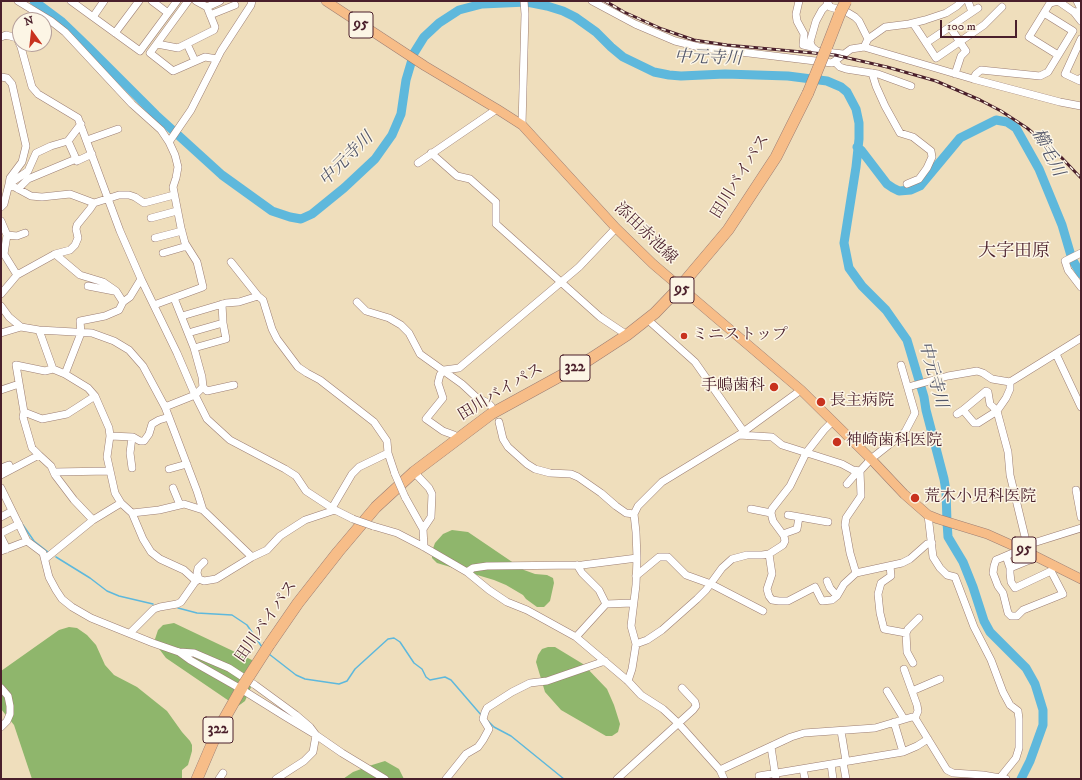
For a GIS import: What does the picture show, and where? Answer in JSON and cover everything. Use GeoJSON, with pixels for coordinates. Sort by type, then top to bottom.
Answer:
{"type":"FeatureCollection","features":[{"type":"Feature","properties":{"kind":"highway","name":"田川バイパス"},"geometry":{"type":"LineString","coordinates":[[198,779],[218,730],[243,686],[269,645],[298,603],[376,507],[414,472],[492,414],[584,363],[627,335],[655,313],[679,288],[728,230],[776,157],[808,93],[846,1]]}},
{"type":"Feature","properties":{"kind":"main road","name":"添田赤池線"},"geometry":{"type":"LineString","coordinates":[[326,1],[424,66],[522,125],[616,228],[679,288],[760,354],[801,390],[904,494],[928,515],[987,534],[1024,548],[1052,568],[1081,579]]}},
{"type":"Feature","properties":{"kind":"street"},"geometry":{"type":"LineString","coordinates":[[18,1],[66,32],[132,104],[171,140],[178,167],[173,187],[177,211],[187,246],[197,262],[203,287],[154,306]]}},
{"type":"Feature","properties":{"kind":"street"},"geometry":{"type":"LineString","coordinates":[[71,1],[140,51],[177,1]]}},
{"type":"Feature","properties":{"kind":"street"},"geometry":{"type":"LineString","coordinates":[[93,17],[104,1]]}},
{"type":"Feature","properties":{"kind":"street"},"geometry":{"type":"LineString","coordinates":[[115,33],[139,1]]}},
{"type":"Feature","properties":{"kind":"street"},"geometry":{"type":"LineString","coordinates":[[152,1],[168,13]]}},
{"type":"Feature","properties":{"kind":"street"},"geometry":{"type":"LineString","coordinates":[[188,1],[150,53],[173,71],[205,57],[217,59]]}},
{"type":"Feature","properties":{"kind":"street"},"geometry":{"type":"LineString","coordinates":[[182,10],[201,4],[220,1]]}},
{"type":"Feature","properties":{"kind":"street"},"geometry":{"type":"LineString","coordinates":[[171,140],[190,110],[217,59],[251,5],[252,1]]}},
{"type":"Feature","properties":{"kind":"street"},"geometry":{"type":"LineString","coordinates":[[522,125],[525,14],[524,1]]}},
{"type":"Feature","properties":{"kind":"street"},"geometry":{"type":"LineString","coordinates":[[592,1],[635,24],[675,41],[699,47],[828,63],[835,62],[843,54],[851,50],[864,47],[973,80],[1081,106]]}},
{"type":"Feature","properties":{"kind":"street"},"geometry":{"type":"LineString","coordinates":[[799,1],[796,14],[797,21],[804,34],[799,59]]}},
{"type":"Feature","properties":{"kind":"street"},"geometry":{"type":"LineString","coordinates":[[864,47],[868,39],[885,28],[913,23],[946,12],[957,6],[962,1]]}},
{"type":"Feature","properties":{"kind":"street"},"geometry":{"type":"LineString","coordinates":[[926,43],[975,10],[968,1]]}},
{"type":"Feature","properties":{"kind":"street"},"geometry":{"type":"LineString","coordinates":[[1058,55],[1029,37],[1050,3],[1055,1],[1079,11]]}},
{"type":"Feature","properties":{"kind":"street"},"geometry":{"type":"LineString","coordinates":[[1077,1],[1081,21]]}},
{"type":"Feature","properties":{"kind":"street"},"geometry":{"type":"LineString","coordinates":[[812,47],[810,42],[812,33],[825,3],[830,7],[845,11],[855,17],[859,21],[868,39]]}},
{"type":"Feature","properties":{"kind":"street"},"geometry":{"type":"LineString","coordinates":[[147,41],[156,45],[178,48],[214,30],[215,27],[210,15],[201,4]]}},
{"type":"Feature","properties":{"kind":"street"},"geometry":{"type":"LineString","coordinates":[[210,15],[235,5]]}},
{"type":"Feature","properties":{"kind":"street"},"geometry":{"type":"LineString","coordinates":[[936,58],[984,25],[1002,7]]}},
{"type":"Feature","properties":{"kind":"street"},"geometry":{"type":"LineString","coordinates":[[973,80],[978,71],[986,70],[1040,76],[1048,72],[1073,31],[1044,13]]}},
{"type":"Feature","properties":{"kind":"street"},"geometry":{"type":"LineString","coordinates":[[913,23],[936,58],[941,70]]}},
{"type":"Feature","properties":{"kind":"street"},"geometry":{"type":"LineString","coordinates":[[950,27],[966,51],[961,56],[955,74]]}},
{"type":"Feature","properties":{"kind":"street"},"geometry":{"type":"LineString","coordinates":[[1,38],[6,35],[17,38],[32,87],[38,94],[78,118],[120,231],[141,279],[178,353],[195,395],[208,419],[230,440],[296,476],[306,491],[333,509],[353,519],[398,533],[467,572],[507,602],[527,610],[576,636],[628,681],[641,695],[663,709],[679,724],[720,770],[724,779]]}},
{"type":"Feature","properties":{"kind":"street"},"geometry":{"type":"LineString","coordinates":[[1081,39],[1065,74],[1080,81],[1081,78]]}},
{"type":"Feature","properties":{"kind":"street"},"geometry":{"type":"LineString","coordinates":[[188,44],[195,61]]}},
{"type":"Feature","properties":{"kind":"street"},"geometry":{"type":"LineString","coordinates":[[803,45],[812,47],[817,51],[843,54]]}},
{"type":"Feature","properties":{"kind":"street"},"geometry":{"type":"LineString","coordinates":[[835,62],[840,67],[846,69],[872,73],[911,86]]}},
{"type":"Feature","properties":{"kind":"street"},"geometry":{"type":"LineString","coordinates":[[872,73],[885,106],[900,133],[913,137],[931,151],[932,157],[927,168],[919,179],[907,184]]}},
{"type":"Feature","properties":{"kind":"street"},"geometry":{"type":"LineString","coordinates":[[1,77],[7,78],[12,84],[26,146],[22,162],[10,178],[4,204],[1,207]]}},
{"type":"Feature","properties":{"kind":"street"},"geometry":{"type":"LineString","coordinates":[[418,163],[497,109]]}},
{"type":"Feature","properties":{"kind":"street"},"geometry":{"type":"LineString","coordinates":[[9,184],[28,171],[36,153],[51,146],[68,141],[81,124]]}},
{"type":"Feature","properties":{"kind":"street"},"geometry":{"type":"LineString","coordinates":[[87,140],[118,129]]}},
{"type":"Feature","properties":{"kind":"street"},"geometry":{"type":"LineString","coordinates":[[68,141],[76,159]]}},
{"type":"Feature","properties":{"kind":"street"},"geometry":{"type":"LineString","coordinates":[[431,153],[457,176],[470,179],[496,202],[496,224],[600,316],[627,335]]}},
{"type":"Feature","properties":{"kind":"street"},"geometry":{"type":"LineString","coordinates":[[18,189],[28,179],[92,154]]}},
{"type":"Feature","properties":{"kind":"street"},"geometry":{"type":"LineString","coordinates":[[9,184],[31,196],[42,197],[70,194],[94,203]]}},
{"type":"Feature","properties":{"kind":"street"},"geometry":{"type":"LineString","coordinates":[[1,294],[17,275],[55,254],[70,250],[75,246],[78,238],[76,229],[77,225],[94,203],[119,195],[129,195],[144,203],[174,195]]}},
{"type":"Feature","properties":{"kind":"street"},"geometry":{"type":"LineString","coordinates":[[151,218],[177,211]]}},
{"type":"Feature","properties":{"kind":"street"},"geometry":{"type":"LineString","coordinates":[[1,222],[6,236],[4,254],[17,275]]}},
{"type":"Feature","properties":{"kind":"street"},"geometry":{"type":"LineString","coordinates":[[458,439],[454,434],[443,431],[426,419],[443,398],[438,383],[440,375],[444,370],[459,368],[579,267],[616,228]]}},
{"type":"Feature","properties":{"kind":"street"},"geometry":{"type":"LineString","coordinates":[[155,238],[182,231]]}},
{"type":"Feature","properties":{"kind":"street"},"geometry":{"type":"LineString","coordinates":[[6,236],[17,236],[25,233]]}},
{"type":"Feature","properties":{"kind":"street"},"geometry":{"type":"LineString","coordinates":[[163,253],[187,246]]}},
{"type":"Feature","properties":{"kind":"street"},"geometry":{"type":"LineString","coordinates":[[1081,253],[1065,261],[1068,270],[1081,287]]}},
{"type":"Feature","properties":{"kind":"street"},"geometry":{"type":"LineString","coordinates":[[55,254],[80,275],[103,282],[116,291],[123,302]]}},
{"type":"Feature","properties":{"kind":"street"},"geometry":{"type":"LineString","coordinates":[[231,262],[258,296],[263,300],[277,339],[298,367],[307,374],[320,380],[374,422],[387,441],[388,453],[395,474],[424,529],[424,547]]}},
{"type":"Feature","properties":{"kind":"street"},"geometry":{"type":"LineString","coordinates":[[65,374],[81,333],[80,321],[119,310],[123,302],[130,296],[141,279]]}},
{"type":"Feature","properties":{"kind":"street"},"geometry":{"type":"LineString","coordinates":[[88,286],[116,291]]}},
{"type":"Feature","properties":{"kind":"street"},"geometry":{"type":"LineString","coordinates":[[182,316],[222,304],[239,302],[258,296]]}},
{"type":"Feature","properties":{"kind":"street"},"geometry":{"type":"LineString","coordinates":[[165,407],[195,395],[202,387],[202,377],[194,348],[174,298]]}},
{"type":"Feature","properties":{"kind":"street"},"geometry":{"type":"LineString","coordinates":[[357,302],[366,311],[389,318],[401,325],[409,333],[420,354],[444,370],[476,397],[491,406]]}},
{"type":"Feature","properties":{"kind":"street"},"geometry":{"type":"LineString","coordinates":[[194,348],[226,339],[222,304]]}},
{"type":"Feature","properties":{"kind":"street"},"geometry":{"type":"LineString","coordinates":[[1,306],[21,328]]}},
{"type":"Feature","properties":{"kind":"street"},"geometry":{"type":"LineString","coordinates":[[647,319],[694,362],[741,433],[772,437],[782,445],[859,471]]}},
{"type":"Feature","properties":{"kind":"street"},"geometry":{"type":"LineString","coordinates":[[188,333],[223,323]]}},
{"type":"Feature","properties":{"kind":"street"},"geometry":{"type":"LineString","coordinates":[[1,333],[21,328],[92,333],[122,345],[129,350],[143,366],[165,407],[203,510]]}},
{"type":"Feature","properties":{"kind":"street"},"geometry":{"type":"LineString","coordinates":[[40,330],[53,369]]}},
{"type":"Feature","properties":{"kind":"street"},"geometry":{"type":"LineString","coordinates":[[908,388],[948,376],[977,371],[984,373],[992,379],[1010,382],[1081,338]]}},
{"type":"Feature","properties":{"kind":"street"},"geometry":{"type":"LineString","coordinates":[[1056,354],[1081,406]]}},
{"type":"Feature","properties":{"kind":"street"},"geometry":{"type":"LineString","coordinates":[[93,520],[74,500],[51,466],[32,448],[23,417],[24,412],[16,365],[45,371],[53,369],[65,374],[88,388],[95,396],[109,428],[110,436],[107,457],[115,493],[121,503],[132,513],[143,539],[151,552],[160,559],[184,570],[198,580],[204,581],[216,579],[252,557],[267,550],[280,536],[305,520],[333,509],[352,474],[366,462],[388,453]]}},
{"type":"Feature","properties":{"kind":"street"},"geometry":{"type":"LineString","coordinates":[[847,484],[871,459],[905,432],[915,413],[901,365]]}},
{"type":"Feature","properties":{"kind":"street"},"geometry":{"type":"LineString","coordinates":[[1010,382],[1008,394],[997,411],[978,423],[974,423],[960,412],[986,391],[988,392],[990,404],[997,411],[1008,452],[1010,475],[1024,548]]}},
{"type":"Feature","properties":{"kind":"street"},"geometry":{"type":"LineString","coordinates":[[1,390],[20,384]]}},
{"type":"Feature","properties":{"kind":"street"},"geometry":{"type":"LineString","coordinates":[[202,387],[207,391],[234,384]]}},
{"type":"Feature","properties":{"kind":"street"},"geometry":{"type":"LineString","coordinates":[[628,681],[632,670],[636,644],[631,626],[637,558],[634,514],[638,506],[662,482],[741,433],[801,390]]}},
{"type":"Feature","properties":{"kind":"street"},"geometry":{"type":"LineString","coordinates":[[24,412],[42,419],[67,414],[95,396]]}},
{"type":"Feature","properties":{"kind":"street"},"geometry":{"type":"LineString","coordinates":[[110,436],[132,437],[140,441],[144,441],[149,434],[152,424],[169,417]]}},
{"type":"Feature","properties":{"kind":"street"},"geometry":{"type":"LineString","coordinates":[[636,644],[647,640],[662,630],[697,599],[711,584],[722,568],[732,559],[747,555],[769,554],[783,545],[785,541],[784,536],[773,522],[771,514],[772,509],[790,486],[806,453],[832,421]]}},
{"type":"Feature","properties":{"kind":"street"},"geometry":{"type":"LineString","coordinates":[[499,422],[503,439],[508,447],[526,464],[535,469],[550,473],[571,474],[578,477],[626,513],[634,514]]}},
{"type":"Feature","properties":{"kind":"street"},"geometry":{"type":"LineString","coordinates":[[132,437],[130,452],[132,468]]}},
{"type":"Feature","properties":{"kind":"street"},"geometry":{"type":"LineString","coordinates":[[1,476],[39,455]]}},
{"type":"Feature","properties":{"kind":"street"},"geometry":{"type":"LineString","coordinates":[[169,469],[187,464]]}},
{"type":"Feature","properties":{"kind":"street"},"geometry":{"type":"LineString","coordinates":[[1,468],[9,465]]}},
{"type":"Feature","properties":{"kind":"street"},"geometry":{"type":"LineString","coordinates":[[856,573],[850,553],[845,525],[846,518],[862,496],[859,471]]}},
{"type":"Feature","properties":{"kind":"street"},"geometry":{"type":"LineString","coordinates":[[54,472],[110,472]]}},
{"type":"Feature","properties":{"kind":"street"},"geometry":{"type":"LineString","coordinates":[[414,472],[429,488],[432,494],[431,518],[424,529]]}},
{"type":"Feature","properties":{"kind":"street"},"geometry":{"type":"LineString","coordinates":[[1,488],[27,541],[43,553],[49,577],[62,599],[72,608],[91,618],[153,643],[179,652],[194,653],[229,668],[255,685],[310,726],[316,735],[313,752],[304,761],[276,779]]}},
{"type":"Feature","properties":{"kind":"street"},"geometry":{"type":"LineString","coordinates":[[173,488],[180,505]]}},
{"type":"Feature","properties":{"kind":"street"},"geometry":{"type":"LineString","coordinates":[[1076,490],[1081,517]]}},
{"type":"Feature","properties":{"kind":"street"},"geometry":{"type":"LineString","coordinates":[[45,559],[93,520],[121,503]]}},
{"type":"Feature","properties":{"kind":"street"},"geometry":{"type":"LineString","coordinates":[[132,513],[159,510],[184,504],[203,510],[252,557]]}},
{"type":"Feature","properties":{"kind":"street"},"geometry":{"type":"LineString","coordinates":[[751,509],[771,514]]}},
{"type":"Feature","properties":{"kind":"street"},"geometry":{"type":"LineString","coordinates":[[1,516],[12,511]]}},
{"type":"Feature","properties":{"kind":"street"},"geometry":{"type":"LineString","coordinates":[[788,515],[828,522]]}},
{"type":"Feature","properties":{"kind":"street"},"geometry":{"type":"LineString","coordinates":[[915,718],[947,770],[953,774],[983,775],[1002,779],[1016,758],[1018,748],[1018,711],[1010,705],[1002,692],[955,577],[947,575],[940,568],[933,557],[928,515]]}},
{"type":"Feature","properties":{"kind":"street"},"geometry":{"type":"LineString","coordinates":[[783,534],[797,529],[799,517]]}},
{"type":"Feature","properties":{"kind":"street"},"geometry":{"type":"LineString","coordinates":[[1,533],[18,524]]}},
{"type":"Feature","properties":{"kind":"street"},"geometry":{"type":"LineString","coordinates":[[1006,556],[1010,568],[1011,582],[1015,588],[1052,568],[1063,594],[1023,610],[1017,616],[1011,616],[1008,613],[1003,593],[998,586],[993,573],[996,560],[1024,548],[1081,528]]}},
{"type":"Feature","properties":{"kind":"street"},"geometry":{"type":"LineString","coordinates":[[1,537],[4,550],[27,541]]}},
{"type":"Feature","properties":{"kind":"street"},"geometry":{"type":"LineString","coordinates":[[769,554],[772,574],[767,589],[772,600],[788,601],[815,587],[822,601],[832,600],[837,596],[844,584],[856,573],[902,563],[910,559],[926,544],[932,543]]}},
{"type":"Feature","properties":{"kind":"street"},"geometry":{"type":"LineString","coordinates":[[636,576],[659,557],[668,557],[686,575],[711,584],[763,611]]}},
{"type":"Feature","properties":{"kind":"street"},"geometry":{"type":"LineString","coordinates":[[1010,568],[1037,557]]}},
{"type":"Feature","properties":{"kind":"street"},"geometry":{"type":"LineString","coordinates":[[467,572],[473,568],[487,566],[577,565],[637,558]]}},
{"type":"Feature","properties":{"kind":"street"},"geometry":{"type":"LineString","coordinates":[[130,633],[154,609],[181,602],[198,580],[198,568],[204,562]]}},
{"type":"Feature","properties":{"kind":"street"},"geometry":{"type":"LineString","coordinates":[[577,565],[582,573],[599,590],[606,604]]}},
{"type":"Feature","properties":{"kind":"street"},"geometry":{"type":"LineString","coordinates":[[890,566],[891,576],[881,583],[878,594],[880,613],[884,629],[906,634]]}},
{"type":"Feature","properties":{"kind":"street"},"geometry":{"type":"LineString","coordinates":[[827,581],[830,588],[837,596]]}},
{"type":"Feature","properties":{"kind":"street"},"geometry":{"type":"LineString","coordinates":[[576,636],[606,604],[633,603]]}},
{"type":"Feature","properties":{"kind":"street"},"geometry":{"type":"LineString","coordinates":[[913,663],[907,652],[906,634],[908,629],[918,618]]}},
{"type":"Feature","properties":{"kind":"street"},"geometry":{"type":"LineString","coordinates":[[179,652],[190,660],[243,686],[342,753],[385,779]]}},
{"type":"Feature","properties":{"kind":"street"},"geometry":{"type":"LineString","coordinates":[[446,779],[466,754],[478,747],[483,740],[489,729],[484,717],[487,708],[512,692],[530,683],[546,680],[604,661]]}},
{"type":"Feature","properties":{"kind":"street"},"geometry":{"type":"LineString","coordinates":[[904,670],[917,705],[918,711],[915,718]]}},
{"type":"Feature","properties":{"kind":"street"},"geometry":{"type":"LineString","coordinates":[[912,691],[940,679]]}},
{"type":"Feature","properties":{"kind":"street"},"geometry":{"type":"LineString","coordinates":[[1,688],[8,696],[10,706],[10,714],[7,721],[1,727]]}},
{"type":"Feature","properties":{"kind":"street"},"geometry":{"type":"LineString","coordinates":[[617,779],[679,724],[696,706],[695,702],[682,688]]}},
{"type":"Feature","properties":{"kind":"street"},"geometry":{"type":"LineString","coordinates":[[887,691],[904,719]]}},
{"type":"Feature","properties":{"kind":"street"},"geometry":{"type":"LineString","coordinates":[[720,770],[791,737],[804,733],[875,728],[912,717],[915,718]]}},
{"type":"Feature","properties":{"kind":"street"},"geometry":{"type":"LineString","coordinates":[[894,722],[903,752]]}},
{"type":"Feature","properties":{"kind":"street"},"geometry":{"type":"LineString","coordinates":[[841,731],[846,779]]}},
{"type":"Feature","properties":{"kind":"street"},"geometry":{"type":"LineString","coordinates":[[759,776],[776,776],[803,769],[903,752],[928,739]]}},
{"type":"Feature","properties":{"kind":"street"},"geometry":{"type":"LineString","coordinates":[[771,747],[776,776]]}},
{"type":"Feature","properties":{"kind":"street"},"geometry":{"type":"LineString","coordinates":[[831,764],[833,779]]}},
{"type":"Feature","properties":{"kind":"street"},"geometry":{"type":"LineString","coordinates":[[803,769],[805,779]]}},
{"type":"Feature","properties":{"kind":"green space"},"geometry":{"type":"Polygon","coordinates":[[[452,530],[468,532],[524,570],[535,574],[547,575],[553,578],[554,583],[550,601],[544,607],[537,607],[523,595],[506,585],[437,563],[432,558],[432,551],[435,543],[443,534],[452,530]]]}},
{"type":"Feature","properties":{"kind":"green space"},"geometry":{"type":"Polygon","coordinates":[[[174,623],[252,660],[254,664],[252,685],[245,701],[238,706],[235,705],[166,658],[157,646],[155,639],[158,630],[163,625],[174,623]]]}},
{"type":"Feature","properties":{"kind":"green space"},"geometry":{"type":"Polygon","coordinates":[[[69,627],[77,628],[87,635],[96,645],[105,665],[114,675],[137,687],[167,711],[190,741],[192,751],[188,765],[182,770],[182,779],[32,779],[14,725],[1,709],[1,671],[59,630],[69,627]]]}},
{"type":"Feature","properties":{"kind":"green space"},"geometry":{"type":"Polygon","coordinates":[[[555,647],[583,664],[607,689],[620,724],[618,732],[612,736],[606,736],[561,710],[545,692],[536,662],[542,649],[555,647]]]}},
{"type":"Feature","properties":{"kind":"green space"},"geometry":{"type":"Polygon","coordinates":[[[385,761],[399,769],[404,779],[343,779],[353,772],[385,761]]]}},
{"type":"Feature","properties":{"kind":"waterway","name":"中元寺川"},"geometry":{"type":"LineString","coordinates":[[34,1],[61,21],[156,115],[222,175],[272,211],[301,219],[312,214],[344,188],[375,159],[392,135],[401,114],[406,80],[414,53],[424,37],[439,23],[459,10],[482,4],[527,2],[563,11],[575,17],[596,32],[623,57],[654,72],[681,76],[725,74],[788,76],[827,81],[841,87],[847,92],[856,109],[859,123],[856,167],[844,243],[849,268],[862,286],[886,310],[907,340],[924,397],[944,479],[948,537],[963,562],[984,621],[990,632],[1026,668],[1035,684],[1043,710],[1043,725],[1030,761],[1021,779]]}},
{"type":"Feature","properties":{"kind":"waterway","name":"櫛毛川"},"geometry":{"type":"LineString","coordinates":[[857,147],[861,150],[887,184],[899,191],[911,190],[920,186],[960,138],[996,120],[1007,122],[1016,128],[1039,169],[1062,225],[1072,259],[1081,274]]}},
{"type":"Feature","properties":{"kind":"waterway"},"geometry":{"type":"LineString","coordinates":[[23,525],[34,541],[48,552]]}},
{"type":"Feature","properties":{"kind":"waterway"},"geometry":{"type":"LineString","coordinates":[[56,557],[90,578],[107,591],[119,596],[153,604]]}},
{"type":"Feature","properties":{"kind":"waterway"},"geometry":{"type":"LineString","coordinates":[[178,608],[197,613],[232,615],[247,625],[262,647]]}},
{"type":"Feature","properties":{"kind":"waterway"},"geometry":{"type":"LineString","coordinates":[[269,654],[296,675],[305,679],[339,684],[347,681],[355,669],[388,639],[394,638],[400,642],[414,663],[422,669],[426,677],[430,680],[445,677],[451,680],[482,716]]}},
{"type":"Feature","properties":{"kind":"waterway"},"geometry":{"type":"LineString","coordinates":[[488,721],[494,727],[511,736],[564,779]]}},
{"type":"Feature","properties":{"kind":"railway"},"geometry":{"type":"LineString","coordinates":[[605,1],[624,12],[662,29],[694,40],[727,45],[835,55],[887,67],[936,81],[980,100],[1001,111],[1027,128],[1060,156],[1081,178]]}},
{"type":"Feature","properties":{"kind":"place","name":"ミニストップ"},"geometry":{"type":"Point","coordinates":[684,336]}},
{"type":"Feature","properties":{"kind":"place","name":"手嶋歯科"},"geometry":{"type":"Point","coordinates":[774,387]}},
{"type":"Feature","properties":{"kind":"place","name":"長主病院"},"geometry":{"type":"Point","coordinates":[821,402]}},
{"type":"Feature","properties":{"kind":"place","name":"神崎歯科医院"},"geometry":{"type":"Point","coordinates":[837,442]}},
{"type":"Feature","properties":{"kind":"place","name":"荒木小児科医院"},"geometry":{"type":"Point","coordinates":[915,498]}},
{"type":"Feature","properties":{"kind":"district","name":"大字田原"},"geometry":{"type":"Point","coordinates":[1014,252]}}]}
